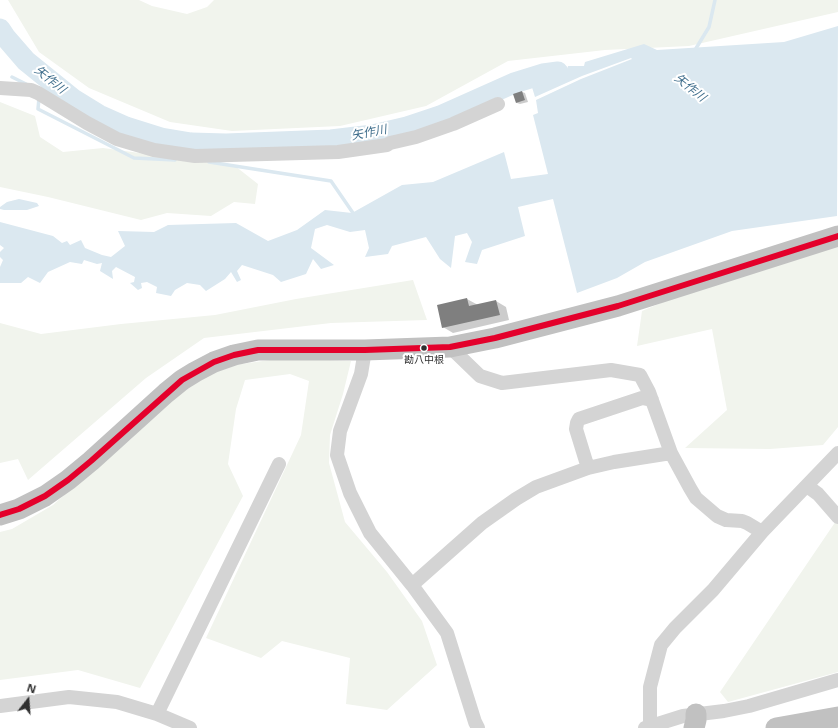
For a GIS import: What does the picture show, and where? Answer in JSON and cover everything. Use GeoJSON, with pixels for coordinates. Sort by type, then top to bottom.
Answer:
{"type":"FeatureCollection","features":[{"type":"Feature","properties":{"kind":"highway"},"geometry":{"type":"LineString","coordinates":[[0,515],[19,509],[45,496],[91,461],[166,393],[195,372],[214,362],[234,355],[258,350],[365,350],[450,347],[510,335],[618,306],[838,236]]}},
{"type":"Feature","properties":{"kind":"highway"},"geometry":{"type":"LineString","coordinates":[[776,728],[838,717]]}},
{"type":"Feature","properties":{"kind":"street"},"geometry":{"type":"LineString","coordinates":[[0,88],[30,90],[38,93],[87,123],[117,139],[154,150],[195,156],[338,152],[387,145],[453,124],[498,104]]}},
{"type":"Feature","properties":{"kind":"street"},"geometry":{"type":"LineString","coordinates":[[450,347],[480,376],[502,383],[611,370],[640,375],[652,400],[671,453],[690,488],[706,508],[717,516],[726,520],[747,523],[762,532]]}},
{"type":"Feature","properties":{"kind":"street"},"geometry":{"type":"LineString","coordinates":[[365,350],[361,374],[340,431],[337,456],[350,493],[370,533],[412,585],[447,633],[478,728]]}},
{"type":"Feature","properties":{"kind":"street"},"geometry":{"type":"LineString","coordinates":[[588,468],[576,429],[579,420],[642,398],[652,400]]}},
{"type":"Feature","properties":{"kind":"street"},"geometry":{"type":"LineString","coordinates":[[838,452],[762,532],[714,590],[675,628],[661,645],[650,687],[648,727],[668,720],[695,721],[724,711],[749,706],[838,680]]}},
{"type":"Feature","properties":{"kind":"street"},"geometry":{"type":"LineString","coordinates":[[412,585],[482,523],[536,487],[588,468],[614,462],[671,453]]}},
{"type":"Feature","properties":{"kind":"street"},"geometry":{"type":"LineString","coordinates":[[157,714],[279,464]]}},
{"type":"Feature","properties":{"kind":"street"},"geometry":{"type":"LineString","coordinates":[[807,486],[818,494],[838,517]]}},
{"type":"Feature","properties":{"kind":"street"},"geometry":{"type":"LineString","coordinates":[[7,705],[69,697],[117,702],[157,714],[190,728]]}},
{"type":"Feature","properties":{"kind":"shaded area"},"geometry":{"type":"Polygon","coordinates":[[[8,0],[139,0],[152,6],[187,14],[207,7],[214,0],[838,0],[838,12],[689,46],[605,50],[508,61],[426,106],[340,126],[232,131],[170,122],[89,88],[39,52],[8,0]]]}},
{"type":"Feature","properties":{"kind":"shaded area"},"geometry":{"type":"Polygon","coordinates":[[[0,102],[35,116],[40,137],[63,152],[103,148],[235,166],[258,184],[255,204],[234,202],[211,216],[167,213],[141,220],[48,197],[0,187],[0,102]]]}},
{"type":"Feature","properties":{"kind":"shaded area"},"geometry":{"type":"Polygon","coordinates":[[[838,228],[838,427],[823,445],[770,449],[685,448],[727,410],[712,329],[637,346],[642,311],[838,228]]]}},
{"type":"Feature","properties":{"kind":"shaded area"},"geometry":{"type":"Polygon","coordinates":[[[413,280],[427,320],[331,323],[204,338],[146,378],[28,480],[18,459],[0,463],[0,323],[41,334],[121,324],[215,315],[296,299],[413,280]]]}},
{"type":"Feature","properties":{"kind":"shaded area"},"geometry":{"type":"Polygon","coordinates":[[[284,358],[351,361],[343,394],[330,435],[329,463],[345,522],[387,572],[422,621],[437,665],[387,710],[346,704],[350,658],[282,641],[261,658],[206,638],[301,435],[309,381],[290,374],[245,380],[236,409],[228,464],[243,496],[140,688],[78,670],[0,680],[0,532],[12,529],[53,505],[131,439],[178,390],[220,367],[284,358]]]}},
{"type":"Feature","properties":{"kind":"shaded area"},"geometry":{"type":"Polygon","coordinates":[[[838,518],[838,672],[728,702],[720,692],[838,518]]]}},
{"type":"Feature","properties":{"kind":"water"},"geometry":{"type":"Polygon","coordinates":[[[838,26],[837,216],[732,231],[645,262],[617,278],[577,293],[553,199],[518,207],[525,236],[482,250],[477,264],[465,262],[472,242],[467,233],[455,236],[451,268],[440,259],[426,237],[392,246],[388,254],[365,257],[369,248],[365,230],[350,232],[327,225],[315,229],[311,248],[334,265],[321,269],[313,259],[306,274],[281,282],[273,275],[242,265],[237,271],[241,280],[237,282],[231,272],[225,279],[206,291],[200,285],[187,283],[175,290],[171,296],[156,293],[157,287],[147,282],[141,283],[142,288],[138,290],[130,283],[134,282],[135,277],[116,267],[112,271],[113,279],[100,271],[102,263],[97,264],[84,260],[82,264],[70,262],[48,272],[40,283],[28,277],[21,283],[0,283],[0,267],[3,260],[0,257],[0,252],[4,248],[0,245],[0,222],[53,236],[62,243],[67,241],[70,245],[81,240],[85,248],[111,257],[125,246],[118,231],[154,232],[168,225],[236,223],[268,241],[297,230],[325,210],[352,213],[402,185],[433,182],[504,152],[511,179],[548,174],[533,115],[538,113],[536,100],[581,79],[632,59],[631,58],[582,76],[535,97],[527,71],[537,68],[567,70],[568,66],[584,66],[585,62],[644,44],[657,50],[784,42],[838,26]]]}},
{"type":"Feature","properties":{"kind":"water"},"geometry":{"type":"Polygon","coordinates":[[[19,199],[37,203],[39,206],[27,210],[0,209],[0,207],[7,202],[19,199]]]}},
{"type":"Feature","properties":{"kind":"building"},"geometry":{"type":"Polygon","coordinates":[[[522,91],[525,100],[516,103],[513,94],[522,91]]]}},
{"type":"Feature","properties":{"kind":"building"},"geometry":{"type":"Polygon","coordinates":[[[467,298],[469,306],[496,300],[500,315],[442,328],[437,305],[467,298]]]}},
{"type":"Feature","properties":{"kind":"waterway"},"geometry":{"type":"LineString","coordinates":[[695,50],[709,27],[715,0]]}},
{"type":"Feature","properties":{"kind":"waterway","name":"矢作川"},"geometry":{"type":"LineString","coordinates":[[0,29],[26,61],[73,99],[99,115],[126,127],[161,138],[191,143],[226,144],[331,140],[373,135],[407,127],[440,116],[514,83],[543,74],[558,72]]}},
{"type":"Feature","properties":{"kind":"waterway"},"geometry":{"type":"LineString","coordinates":[[12,77],[26,84]]}},
{"type":"Feature","properties":{"kind":"waterway"},"geometry":{"type":"LineString","coordinates":[[39,98],[38,109],[134,158],[175,160]]}},
{"type":"Feature","properties":{"kind":"waterway"},"geometry":{"type":"LineString","coordinates":[[209,162],[331,181],[353,213],[353,216]]}},
{"type":"Feature","properties":{"kind":"transit line"},"geometry":{"type":"LineString","coordinates":[[0,515],[19,509],[45,496],[91,461],[182,380],[214,362],[234,355],[258,350],[365,350],[450,347],[495,338],[618,306],[838,236]]}},
{"type":"Feature","properties":{"kind":"place","name":"勘八中根"},"geometry":{"type":"Point","coordinates":[424,348]}}]}
